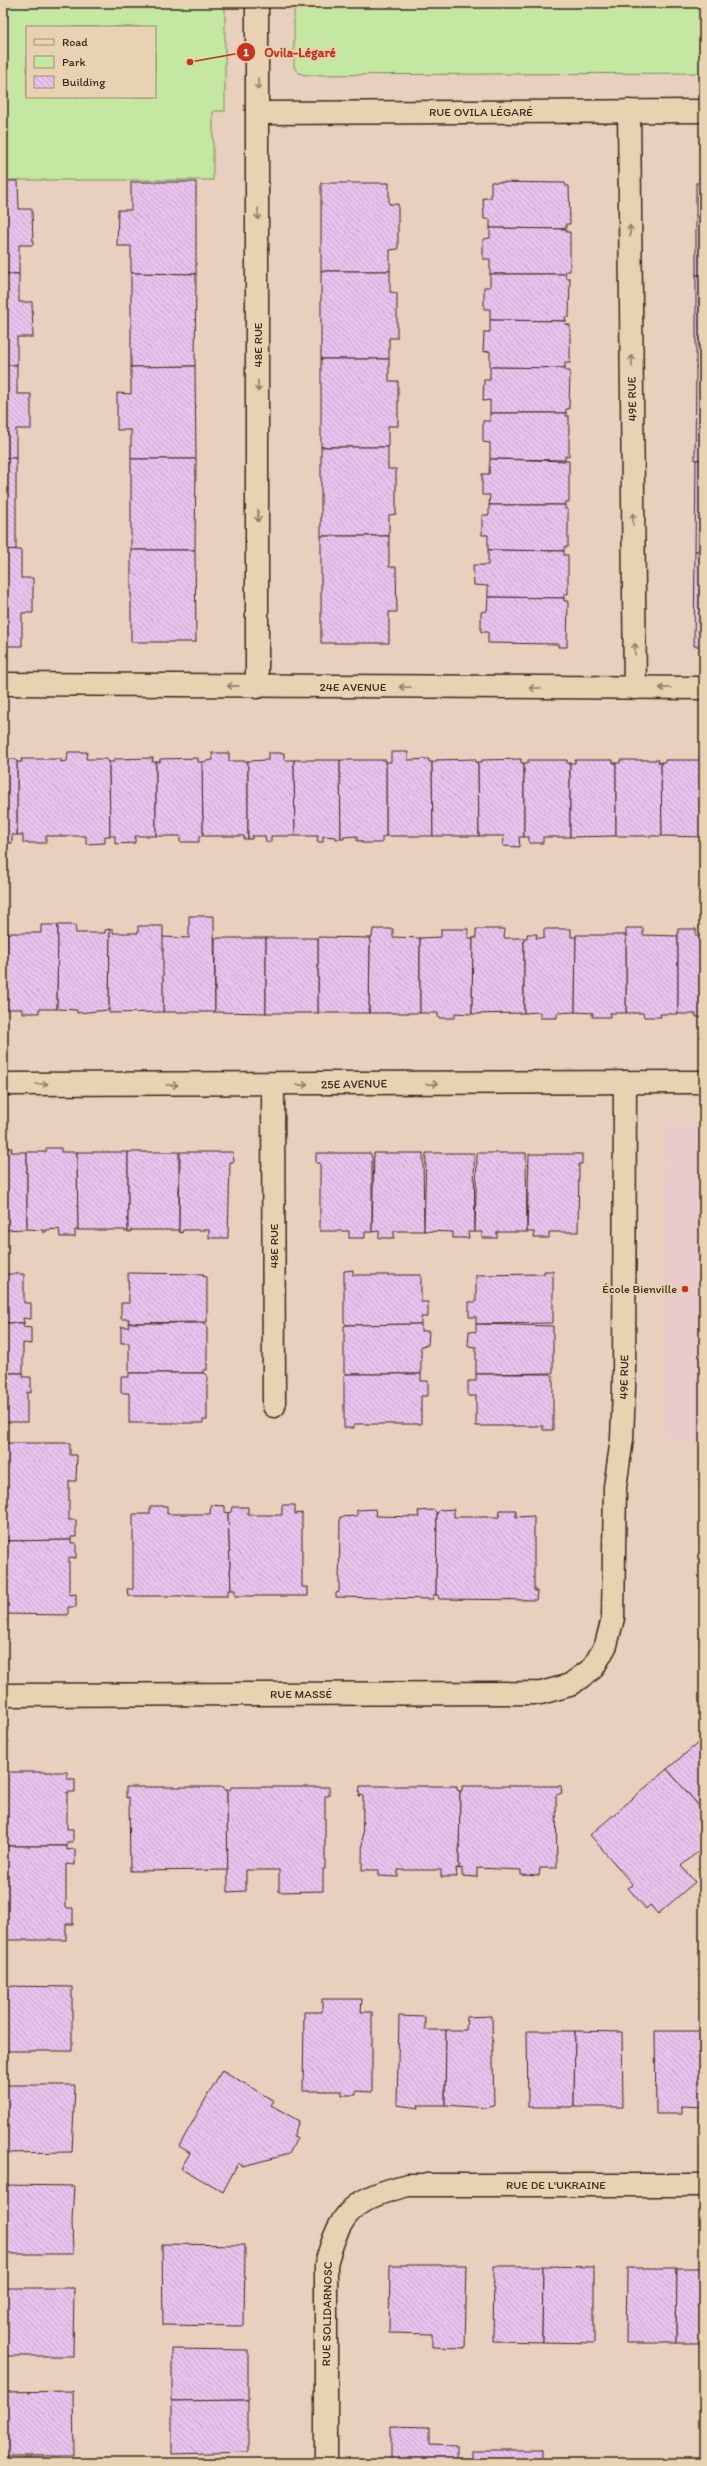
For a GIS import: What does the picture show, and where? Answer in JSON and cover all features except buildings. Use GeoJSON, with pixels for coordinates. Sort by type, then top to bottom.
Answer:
{"type":"FeatureCollection","features":[{"type":"Feature","properties":{"kind":"street","name":"48E RUE"},"geometry":{"type":"LineString","coordinates":[[257,3],[257,687]]}},
{"type":"Feature","properties":{"kind":"street","name":"49E RUE"},"geometry":{"type":"LineString","coordinates":[[629,111],[635,688]]}},
{"type":"Feature","properties":{"kind":"street","name":"RUE OVILA LÉGARÉ"},"geometry":{"type":"LineString","coordinates":[[258,113],[704,111]]}},
{"type":"Feature","properties":{"kind":"street","name":"24E AVENUE"},"geometry":{"type":"LineString","coordinates":[[3,684],[257,687],[704,688]]}},
{"type":"Feature","properties":{"kind":"street","name":"49E RUE"},"geometry":{"type":"LineString","coordinates":[[593,1668],[606,1645],[612,1618],[615,1487],[622,1439],[624,1388],[625,1082]]}},
{"type":"Feature","properties":{"kind":"street","name":"25E AVENUE"},"geometry":{"type":"LineString","coordinates":[[3,1084],[273,1085],[704,1082]]}},
{"type":"Feature","properties":{"kind":"street","name":"48E RUE"},"geometry":{"type":"LineString","coordinates":[[273,1085],[274,1406]]}},
{"type":"Feature","properties":{"kind":"street","name":"RUE MASSÉ"},"geometry":{"type":"LineString","coordinates":[[3,1695],[541,1693],[570,1685],[593,1668]]}},
{"type":"Feature","properties":{"kind":"street","name":"RUE DE L'UKRAINE"},"geometry":{"type":"LineString","coordinates":[[408,2185],[704,2185]]}},
{"type":"Feature","properties":{"kind":"street","name":"RUE SOLIDARNOSC"},"geometry":{"type":"LineString","coordinates":[[326,2463],[326,2264],[334,2233],[351,2209],[377,2193],[408,2185]]}},
{"type":"Feature","properties":{"kind":"shaded area","name":"École Bienville"},"geometry":{"type":"Polygon","coordinates":[[[675,1125],[704,1125],[704,1442],[666,1440],[666,1137],[667,1131],[675,1125]]]}},
{"type":"Feature","properties":{"kind":"green space"},"geometry":{"type":"Polygon","coordinates":[[[3,3],[225,3],[225,111],[213,111],[213,180],[3,180],[3,3]]]}},
{"type":"Feature","properties":{"kind":"green space"},"geometry":{"type":"Polygon","coordinates":[[[294,3],[704,3],[704,73],[304,75],[299,73],[294,67],[294,3]]]}},
{"type":"Feature","properties":{"kind":"place","name":"Ovila-Légaré"},"geometry":{"type":"Point","coordinates":[190,62]}},
{"type":"Feature","properties":{"kind":"place","name":"École Bienville"},"geometry":{"type":"Point","coordinates":[685,1289]}}]}
